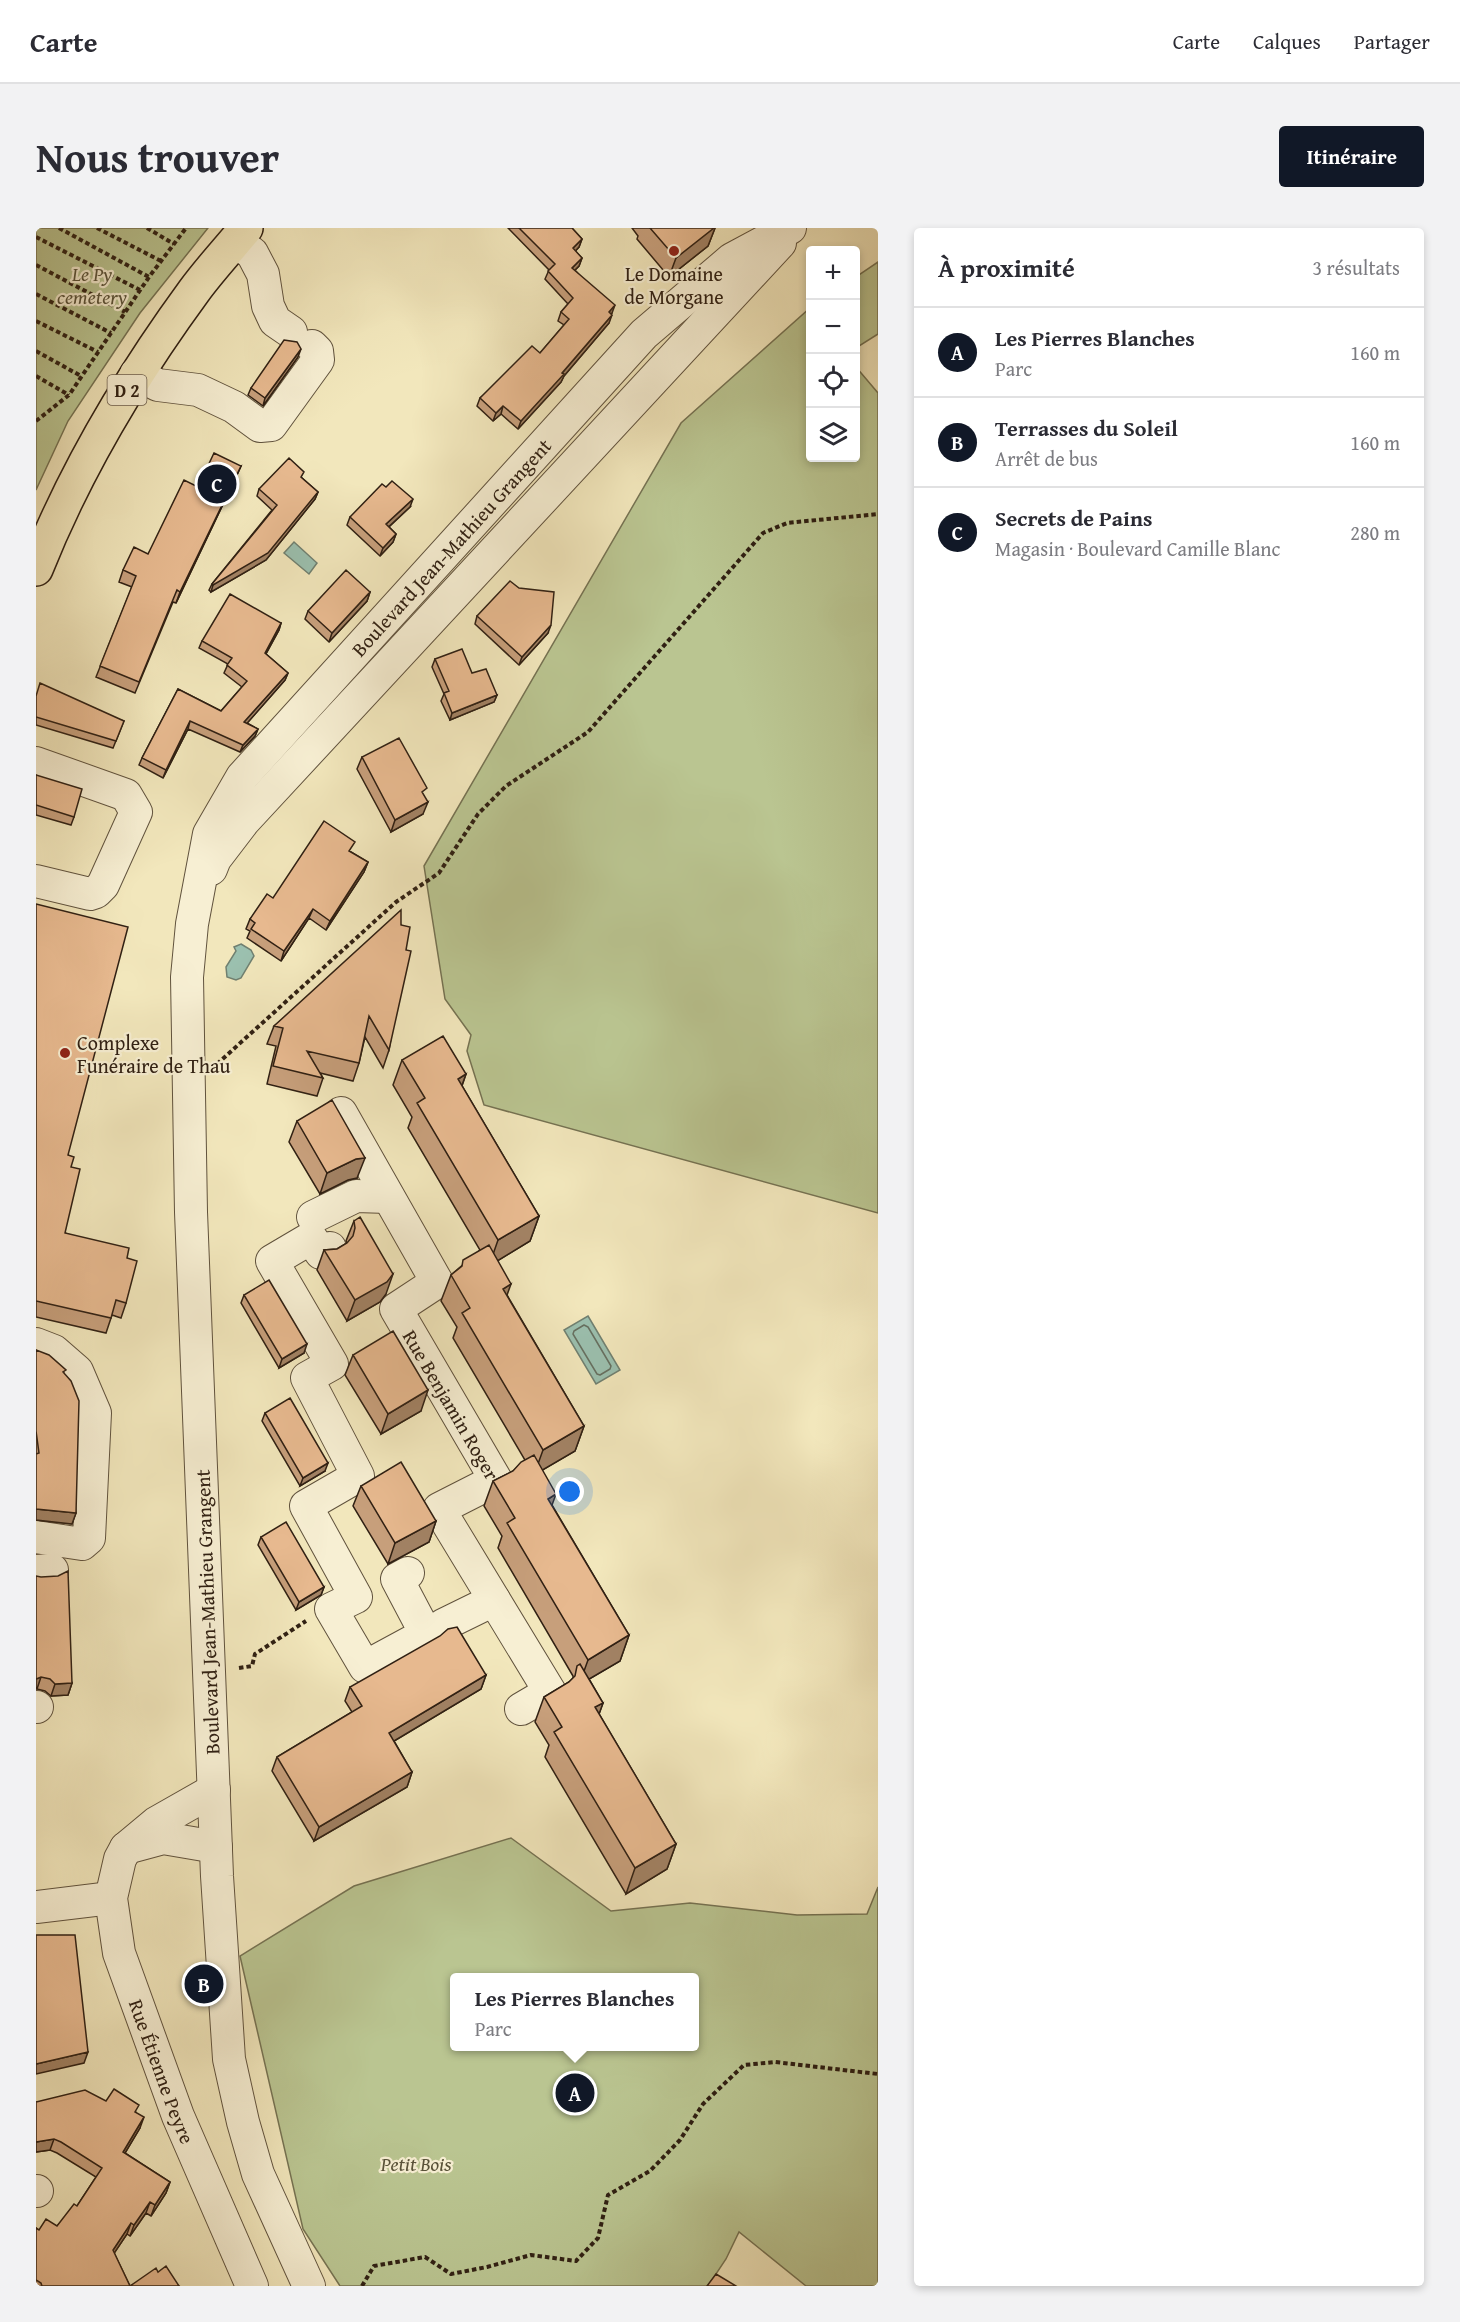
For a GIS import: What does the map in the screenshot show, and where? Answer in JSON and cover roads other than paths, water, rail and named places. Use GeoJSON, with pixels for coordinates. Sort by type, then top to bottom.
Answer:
{"type":"FeatureCollection","features":[{"type":"Feature","properties":{"kind":"main road","name":"D 2"},"geometry":{"type":"LineString","coordinates":[[36,569],[83,469],[136,374],[195,290],[241,235]]}},
{"type":"Feature","properties":{"kind":"street","name":"Boulevard Jean-Mathieu Grangent"},"geometry":{"type":"LineString","coordinates":[[309,2286],[258,2174],[243,2122],[229,2059],[216,1847],[191,1212],[187,977],[192,924],[209,834],[242,777],[644,334],[732,259],[792,228]]}},
{"type":"Feature","properties":{"kind":"street"},"geometry":{"type":"LineString","coordinates":[[136,374],[158,385],[198,390],[234,407],[260,426],[271,425],[318,360],[317,351],[275,321],[268,306],[263,274],[241,235]]}},
{"type":"Feature","properties":{"kind":"street"},"geometry":{"type":"LineString","coordinates":[[36,763],[126,795],[136,812],[103,885],[96,892],[90,894],[36,881]]}},
{"type":"Feature","properties":{"kind":"street","name":"Rue Benjamin Roger"},"geometry":{"type":"LineString","coordinates":[[341,1113],[437,1282],[396,1309],[496,1480],[440,1509],[550,1692],[521,1709]]}},
{"type":"Feature","properties":{"kind":"street"},"geometry":{"type":"LineString","coordinates":[[313,1217],[356,1196],[388,1197]]}},
{"type":"Feature","properties":{"kind":"street"},"geometry":{"type":"LineString","coordinates":[[330,1248],[321,1252],[311,1238],[272,1260],[332,1364],[307,1378],[358,1476],[306,1506],[356,1597],[331,1609],[365,1667],[426,1634],[397,1579],[408,1573]]}},
{"type":"Feature","properties":{"kind":"street"},"geometry":{"type":"LineString","coordinates":[[36,1344],[54,1351],[77,1371],[95,1413],[89,1538],[82,1544],[36,1536]]}},
{"type":"Feature","properties":{"kind":"street"},"geometry":{"type":"LineString","coordinates":[[443,1625],[494,1600]]}},
{"type":"Feature","properties":{"kind":"street"},"geometry":{"type":"LineString","coordinates":[[126,1848],[156,1823],[214,1790]]}},
{"type":"Feature","properties":{"kind":"street"},"geometry":{"type":"LineString","coordinates":[[126,1848],[163,1838],[216,1847]]}},
{"type":"Feature","properties":{"kind":"street","name":"Rue Étienne Peyre"},"geometry":{"type":"LineString","coordinates":[[126,1848],[120,1859],[111,1898],[119,1953],[178,2116],[252,2286]]}},
{"type":"Feature","properties":{"kind":"street"},"geometry":{"type":"LineString","coordinates":[[36,1908],[111,1898]]}},
{"type":"Feature","properties":{"kind":"water"},"geometry":{"type":"Polygon","coordinates":[[[294,542],[317,563],[309,574],[284,553],[294,542]]]}},
{"type":"Feature","properties":{"kind":"water"},"geometry":{"type":"Polygon","coordinates":[[[241,944],[251,950],[254,956],[241,978],[236,980],[227,977],[226,967],[236,951],[234,947],[241,944]]]}},
{"type":"Feature","properties":{"kind":"water"},"geometry":{"type":"Polygon","coordinates":[[[588,1316],[620,1370],[596,1384],[564,1330],[588,1316]]]}},
{"type":"Feature","properties":{"kind":"place","name":"Le Domaine de Morgane"},"geometry":{"type":"Point","coordinates":[674,251]}},
{"type":"Feature","properties":{"kind":"place","name":"Secrets de Pains"},"geometry":{"type":"Point","coordinates":[217,484]}},
{"type":"Feature","properties":{"kind":"place","name":"Complexe Funéraire de Thau"},"geometry":{"type":"Point","coordinates":[65,1053]}},
{"type":"Feature","properties":{"kind":"place","name":"Terrasses du Soleil"},"geometry":{"type":"Point","coordinates":[204,1984]}},
{"type":"Feature","properties":{"kind":"place","name":"Les Pierres Blanches"},"geometry":{"type":"Point","coordinates":[575,2093]}},
{"type":"Feature","properties":{"kind":"park label","name":"Le Py cemetery"},"geometry":{"type":"Point","coordinates":[92,284]}},
{"type":"Feature","properties":{"kind":"park label","name":"Petit Bois"},"geometry":{"type":"Point","coordinates":[416,2163]}}]}
